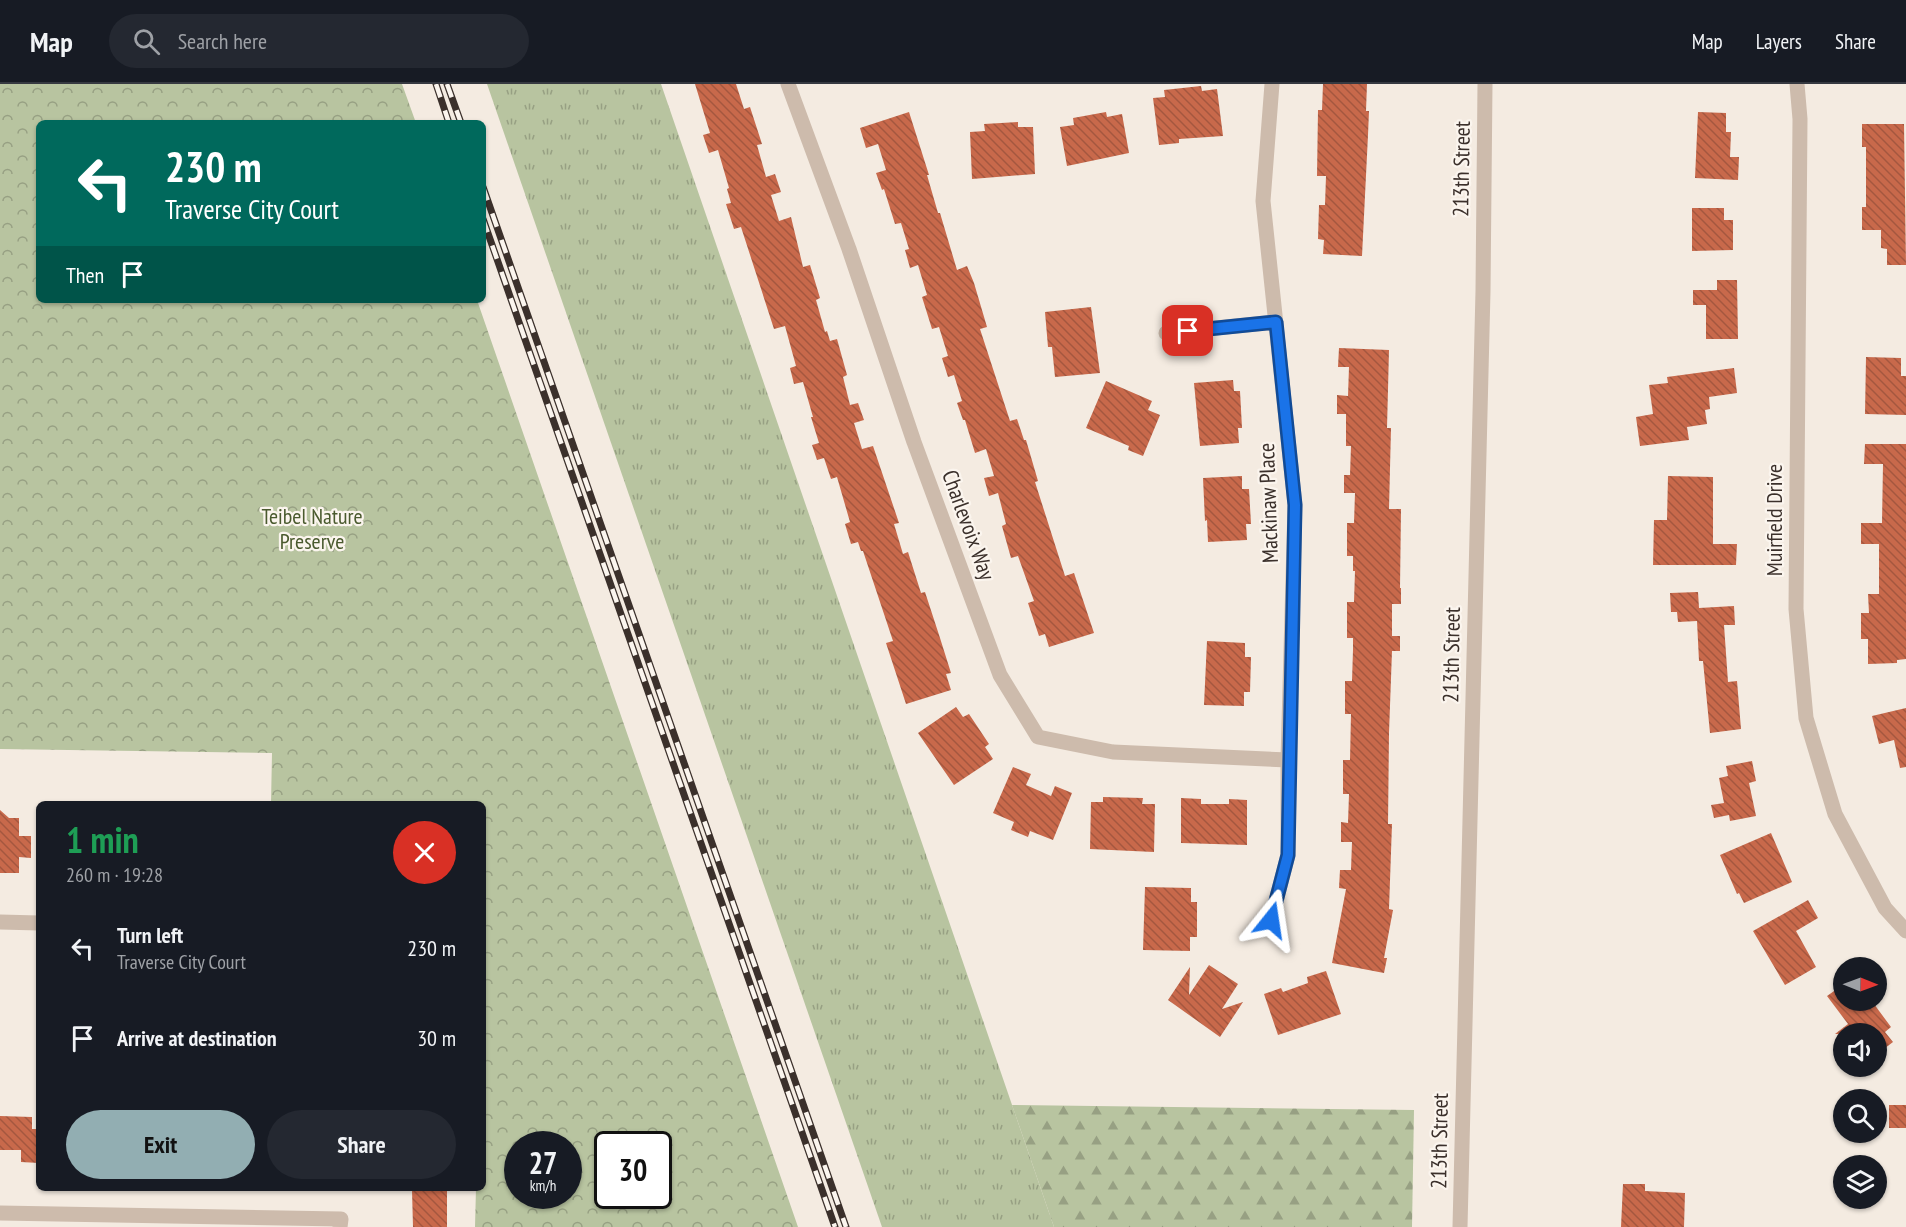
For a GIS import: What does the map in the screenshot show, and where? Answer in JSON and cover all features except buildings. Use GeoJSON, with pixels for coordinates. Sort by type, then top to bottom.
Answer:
{"type":"FeatureCollection","features":[{"type":"Feature","properties":{"kind":"street","name":"Charlevoix Way"},"geometry":{"type":"LineString","coordinates":[[788,84],[849,249],[914,442],[1000,675],[1038,737],[1113,752],[1288,760]]}},
{"type":"Feature","properties":{"kind":"street","name":"Mackinaw Place"},"geometry":{"type":"LineString","coordinates":[[1271,920],[1288,855],[1288,760],[1295,505],[1263,201],[1272,84]]}},
{"type":"Feature","properties":{"kind":"street","name":"213th Street"},"geometry":{"type":"LineString","coordinates":[[1460,1227],[1483,291],[1485,84]]}},
{"type":"Feature","properties":{"kind":"street","name":"Muirfield Drive"},"geometry":{"type":"LineString","coordinates":[[1797,84],[1800,131],[1796,609],[1806,718],[1835,814],[1885,908],[1906,931]]}},
{"type":"Feature","properties":{"kind":"street"},"geometry":{"type":"LineString","coordinates":[[1166,333],[1276,322]]}},
{"type":"Feature","properties":{"kind":"street"},"geometry":{"type":"LineString","coordinates":[[0,922],[36,923]]}},
{"type":"Feature","properties":{"kind":"street"},"geometry":{"type":"LineString","coordinates":[[0,1213],[76,1221],[340,1223]]}},
{"type":"Feature","properties":{"kind":"green space","name":"Teibel Nature Preserve"},"geometry":{"type":"Polygon","coordinates":[[[0,84],[402,84],[415,120],[36,120],[36,303],[478,303],[798,1227],[475,1227],[476,1191],[486,1191],[486,801],[271,801],[272,753],[0,749],[0,84]]]}},
{"type":"Feature","properties":{"kind":"green space"},"geometry":{"type":"Polygon","coordinates":[[[487,84],[661,84],[1054,1227],[882,1227],[487,84]]]}},
{"type":"Feature","properties":{"kind":"green space"},"geometry":{"type":"Polygon","coordinates":[[[1012,1105],[1414,1110],[1412,1227],[1054,1227],[1012,1105]]]}},
{"type":"Feature","properties":{"kind":"railway"},"geometry":{"type":"LineString","coordinates":[[436,84],[448,120]]}},
{"type":"Feature","properties":{"kind":"railway"},"geometry":{"type":"LineString","coordinates":[[447,84],[460,120]]}},
{"type":"Feature","properties":{"kind":"railway"},"geometry":{"type":"LineString","coordinates":[[486,196],[846,1227]]}},
{"type":"Feature","properties":{"kind":"railway"},"geometry":{"type":"LineString","coordinates":[[486,228],[835,1227]]}},
{"type":"Feature","properties":{"kind":"route"},"geometry":{"type":"LineString","coordinates":[[1188,331],[1276,322],[1295,505],[1288,760],[1288,855],[1271,920]]}}]}
